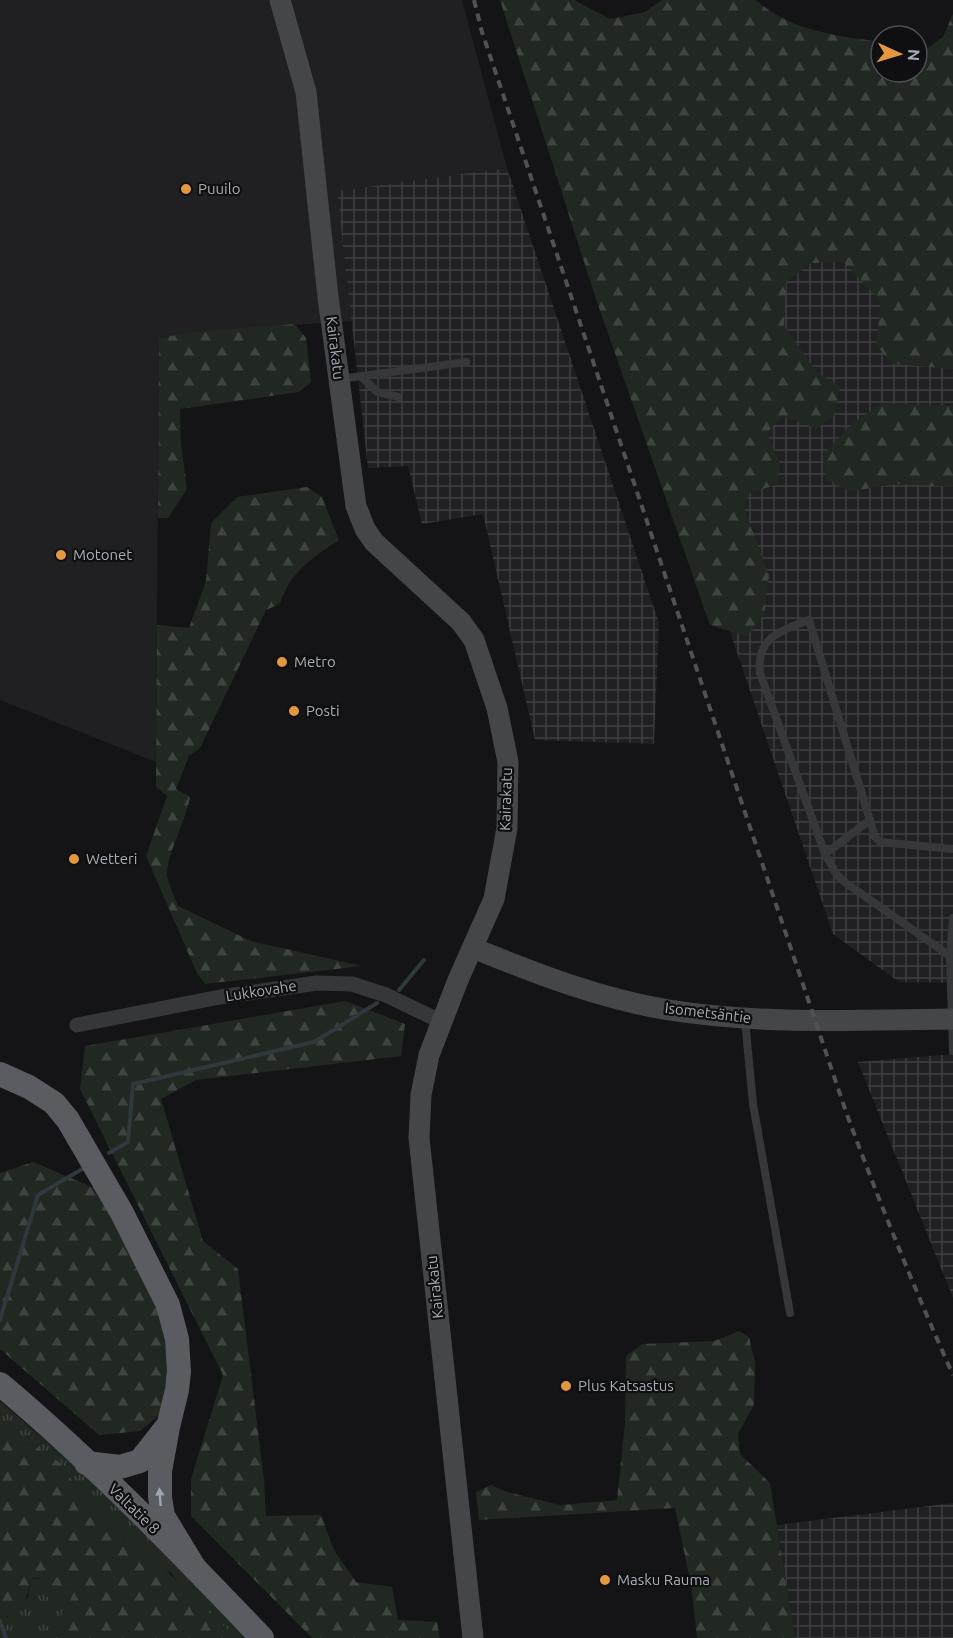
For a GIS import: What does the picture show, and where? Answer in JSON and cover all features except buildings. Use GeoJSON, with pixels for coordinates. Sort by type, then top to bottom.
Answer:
{"type":"FeatureCollection","features":[{"type":"Feature","properties":{"kind":"highway"},"geometry":{"type":"LineString","coordinates":[[0,1074],[29,1087],[54,1103],[68,1120],[122,1213],[168,1305],[177,1339],[179,1371],[160,1471],[160,1497],[163,1516],[194,1567]]}},
{"type":"Feature","properties":{"kind":"highway"},"geometry":{"type":"LineString","coordinates":[[0,1089],[34,1104],[82,1146]]}},
{"type":"Feature","properties":{"kind":"highway","name":"Valtatie 8"},"geometry":{"type":"LineString","coordinates":[[6,1389],[86,1462],[194,1567],[262,1638]]}},
{"type":"Feature","properties":{"kind":"highway"},"geometry":{"type":"LineString","coordinates":[[86,1462],[120,1467],[140,1461],[168,1426]]}},
{"type":"Feature","properties":{"kind":"main road","name":"Kairakatu"},"geometry":{"type":"LineString","coordinates":[[280,0],[306,92],[356,506],[364,529],[374,542],[461,622],[474,640],[497,708],[508,762],[507,828],[494,899],[440,1021],[429,1055],[423,1085],[419,1138],[473,1638]]}},
{"type":"Feature","properties":{"kind":"main road","name":"Isometsäntie"},"geometry":{"type":"LineString","coordinates":[[473,948],[530,971],[609,997],[669,1010],[744,1018],[816,1022],[952,1019]]}},
{"type":"Feature","properties":{"kind":"street","name":"Lukkovahe"},"geometry":{"type":"LineString","coordinates":[[77,1025],[209,999],[317,982],[358,986],[386,995],[440,1021]]}},
{"type":"Feature","properties":{"kind":"lane"},"geometry":{"type":"LineString","coordinates":[[339,380],[466,362]]}},
{"type":"Feature","properties":{"kind":"lane"},"geometry":{"type":"LineString","coordinates":[[362,376],[377,392],[399,398]]}},
{"type":"Feature","properties":{"kind":"lane"},"geometry":{"type":"LineString","coordinates":[[950,956],[837,875],[825,854],[760,673],[759,662],[768,639],[778,632],[809,620],[875,837],[880,842],[953,849]]}},
{"type":"Feature","properties":{"kind":"lane"},"geometry":{"type":"LineString","coordinates":[[825,854],[870,819]]}},
{"type":"Feature","properties":{"kind":"lane"},"geometry":{"type":"LineString","coordinates":[[953,918],[950,956],[953,1051]]}},
{"type":"Feature","properties":{"kind":"lane"},"geometry":{"type":"LineString","coordinates":[[744,1018],[753,1104],[790,1313]]}},
{"type":"Feature","properties":{"kind":"shaded area"},"geometry":{"type":"Polygon","coordinates":[[[0,0],[462,0],[507,168],[337,191],[352,321],[194,332],[159,338],[156,762],[0,700],[0,0]]]}},
{"type":"Feature","properties":{"kind":"shaded area"},"geometry":{"type":"Polygon","coordinates":[[[575,165],[953,177],[953,983],[899,982],[833,934],[688,509],[575,165]]]}},
{"type":"Feature","properties":{"kind":"shaded area"},"geometry":{"type":"Polygon","coordinates":[[[507,168],[659,623],[654,744],[535,740],[483,514],[422,524],[408,466],[368,468],[337,191],[507,168]]]}},
{"type":"Feature","properties":{"kind":"shaded area"},"geometry":{"type":"Polygon","coordinates":[[[953,1054],[953,1298],[858,1062],[953,1054]]]}},
{"type":"Feature","properties":{"kind":"shaded area"},"geometry":{"type":"Polygon","coordinates":[[[953,1503],[953,1638],[795,1638],[777,1525],[953,1503]]]}},
{"type":"Feature","properties":{"kind":"green space"},"geometry":{"type":"Polygon","coordinates":[[[500,0],[574,0],[610,19],[645,12],[662,0],[756,0],[784,19],[799,25],[831,34],[869,40],[869,84],[929,84],[929,47],[943,37],[953,14],[953,369],[893,364],[876,345],[881,302],[844,262],[811,263],[786,282],[784,326],[817,372],[840,387],[834,416],[817,429],[782,416],[767,433],[780,464],[777,485],[751,492],[743,505],[769,575],[764,615],[747,636],[710,625],[596,299],[500,0]]]}},
{"type":"Feature","properties":{"kind":"green space"},"geometry":{"type":"Polygon","coordinates":[[[295,324],[306,338],[311,382],[299,392],[180,409],[181,444],[187,489],[168,518],[158,518],[159,338],[194,332],[295,324]]]}},
{"type":"Feature","properties":{"kind":"green space"},"geometry":{"type":"Polygon","coordinates":[[[882,403],[953,406],[953,487],[898,484],[851,491],[826,481],[823,455],[853,423],[882,403]]]}},
{"type":"Feature","properties":{"kind":"green space"},"geometry":{"type":"Polygon","coordinates":[[[307,487],[322,497],[339,540],[303,567],[289,583],[280,604],[266,610],[200,748],[189,756],[176,789],[190,797],[170,857],[167,875],[178,906],[251,941],[362,966],[205,984],[197,973],[146,856],[167,796],[156,787],[157,625],[189,628],[206,581],[211,523],[237,497],[307,487]]]}},
{"type":"Feature","properties":{"kind":"green space"},"geometry":{"type":"Polygon","coordinates":[[[345,1001],[405,1024],[401,1056],[196,1080],[161,1099],[203,1241],[238,1269],[264,1480],[266,1516],[321,1515],[334,1550],[356,1582],[392,1587],[398,1620],[437,1622],[440,1638],[312,1638],[191,1516],[191,1479],[223,1375],[80,1089],[85,1046],[345,1001]]]}},
{"type":"Feature","properties":{"kind":"green space"},"geometry":{"type":"Polygon","coordinates":[[[33,1162],[94,1188],[113,1218],[166,1328],[171,1359],[164,1411],[140,1431],[99,1435],[0,1349],[0,1173],[33,1162]]]}},
{"type":"Feature","properties":{"kind":"green space"},"geometry":{"type":"Polygon","coordinates":[[[739,1331],[749,1337],[755,1362],[754,1405],[738,1434],[740,1454],[770,1483],[795,1638],[697,1638],[691,1585],[675,1508],[479,1520],[476,1492],[491,1485],[507,1492],[560,1505],[617,1500],[625,1423],[626,1356],[642,1344],[714,1341],[739,1331]]]}},
{"type":"Feature","properties":{"kind":"green space"},"geometry":{"type":"Polygon","coordinates":[[[0,1401],[80,1471],[250,1638],[236,1638],[185,1590],[171,1573],[132,1550],[127,1551],[122,1534],[99,1515],[75,1486],[63,1465],[34,1445],[21,1444],[8,1439],[0,1427],[0,1401]]]}},
{"type":"Feature","properties":{"kind":"green space"},"geometry":{"type":"Polygon","coordinates":[[[0,1427],[8,1439],[21,1444],[34,1445],[63,1465],[75,1486],[99,1515],[122,1534],[127,1551],[140,1546],[236,1638],[52,1638],[64,1633],[69,1623],[59,1618],[75,1589],[65,1588],[57,1595],[47,1597],[39,1578],[31,1578],[26,1598],[19,1609],[14,1614],[0,1618],[0,1427]]]}},
{"type":"Feature","properties":{"kind":"green space"},"geometry":{"type":"Polygon","coordinates":[[[31,1578],[40,1579],[57,1594],[65,1588],[75,1589],[59,1618],[69,1623],[64,1633],[52,1638],[0,1638],[0,1618],[8,1617],[28,1597],[31,1578]]]}},
{"type":"Feature","properties":{"kind":"waterway"},"geometry":{"type":"LineString","coordinates":[[399,990],[424,960]]}},
{"type":"Feature","properties":{"kind":"waterway"},"geometry":{"type":"LineString","coordinates":[[109,1153],[128,1142],[133,1084],[314,1042],[377,1003]]}},
{"type":"Feature","properties":{"kind":"waterway"},"geometry":{"type":"LineString","coordinates":[[0,1320],[38,1195],[84,1168]]}},
{"type":"Feature","properties":{"kind":"waterway"},"geometry":{"type":"LineString","coordinates":[[0,1621],[6,1638]]}},
{"type":"Feature","properties":{"kind":"railway"},"geometry":{"type":"LineString","coordinates":[[474,0],[482,32],[846,1112],[897,1244],[953,1375]]}},
{"type":"Feature","properties":{"kind":"place","name":"Puuilo"},"geometry":{"type":"Point","coordinates":[186,189]}},
{"type":"Feature","properties":{"kind":"place","name":"Motonet"},"geometry":{"type":"Point","coordinates":[61,555]}},
{"type":"Feature","properties":{"kind":"place","name":"Metro"},"geometry":{"type":"Point","coordinates":[282,662]}},
{"type":"Feature","properties":{"kind":"place","name":"Posti"},"geometry":{"type":"Point","coordinates":[294,711]}},
{"type":"Feature","properties":{"kind":"place","name":"Wetteri"},"geometry":{"type":"Point","coordinates":[74,859]}},
{"type":"Feature","properties":{"kind":"place","name":"Plus Katsastus"},"geometry":{"type":"Point","coordinates":[566,1386]}},
{"type":"Feature","properties":{"kind":"place","name":"Masku Rauma"},"geometry":{"type":"Point","coordinates":[605,1580]}}]}
